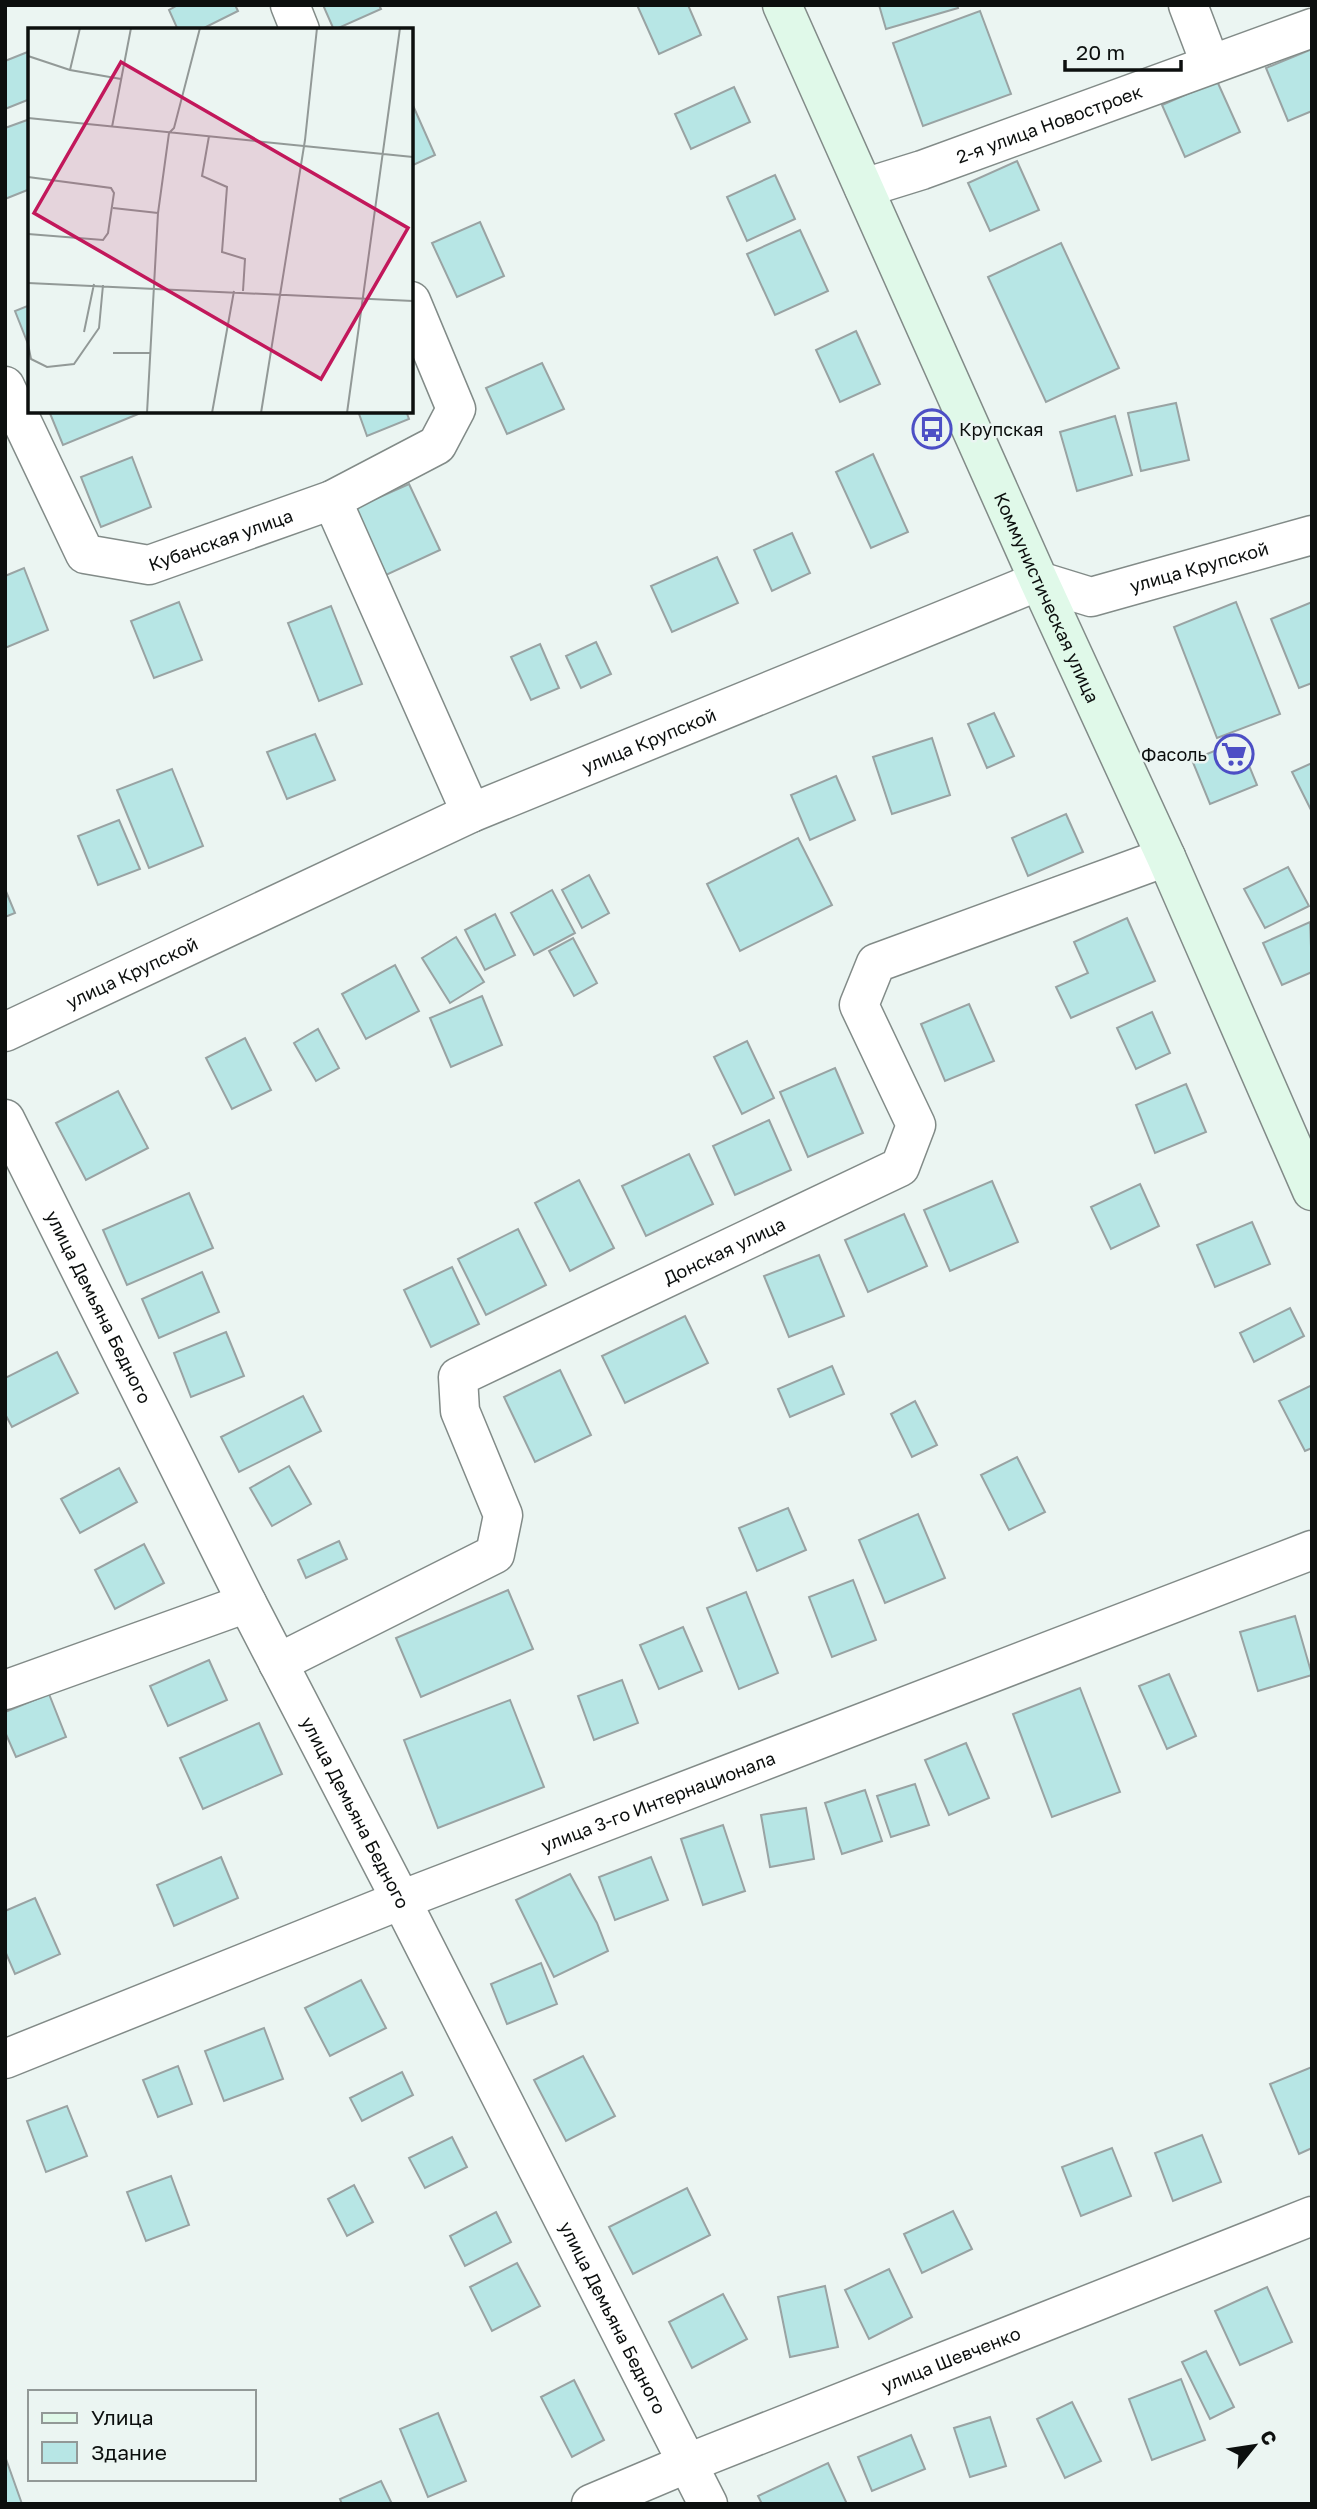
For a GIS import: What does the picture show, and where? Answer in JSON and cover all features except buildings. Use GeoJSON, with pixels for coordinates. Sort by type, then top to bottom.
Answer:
{"type":"FeatureCollection","features":[{"type":"Feature","properties":{"kind":"main road","name":"Коммунистическая улица"},"geometry":{"type":"LineString","coordinates":[[782,5],[1039,581],[1166,857],[1312,1191]]}},
{"type":"Feature","properties":{"kind":"street"},"geometry":{"type":"LineString","coordinates":[[290,5],[299,28]]}},
{"type":"Feature","properties":{"kind":"street"},"geometry":{"type":"LineString","coordinates":[[1188,5],[1210,63]]}},
{"type":"Feature","properties":{"kind":"street","name":"2-я улица Новостроек"},"geometry":{"type":"LineString","coordinates":[[864,188],[922,170],[1312,27]]}},
{"type":"Feature","properties":{"kind":"street","name":"Кубанская улица"},"geometry":{"type":"LineString","coordinates":[[5,386],[85,554],[149,565],[332,500],[437,445],[456,409],[413,306]]}},
{"type":"Feature","properties":{"kind":"street"},"geometry":{"type":"LineString","coordinates":[[332,500],[471,813]]}},
{"type":"Feature","properties":{"kind":"street","name":"улица Крупской"},"geometry":{"type":"LineString","coordinates":[[5,1032],[471,813],[1039,581],[1091,597],[1312,535]]}},
{"type":"Feature","properties":{"kind":"street","name":"Донская улица"},"geometry":{"type":"LineString","coordinates":[[278,1663],[495,1554],[503,1515],[460,1411],[458,1377],[900,1167],[916,1125],[859,1005],[876,963],[1166,857]]}},
{"type":"Feature","properties":{"kind":"street","name":"улица Демьяна Бедного"},"geometry":{"type":"LineString","coordinates":[[5,1119],[247,1603],[708,2504]]}},
{"type":"Feature","properties":{"kind":"street","name":"улица 3-го Интернационала"},"geometry":{"type":"LineString","coordinates":[[5,2059],[401,1900],[1312,1550]]}},
{"type":"Feature","properties":{"kind":"street"},"geometry":{"type":"LineString","coordinates":[[5,1690],[247,1603]]}},
{"type":"Feature","properties":{"kind":"street","name":"улица Шевченко"},"geometry":{"type":"LineString","coordinates":[[591,2504],[1312,2216]]}},
{"type":"Feature","properties":{"kind":"place","name":"Крупская"},"geometry":{"type":"Point","coordinates":[932,429]}},
{"type":"Feature","properties":{"kind":"place","name":"Фасоль"},"geometry":{"type":"Point","coordinates":[1234,754]}}]}
